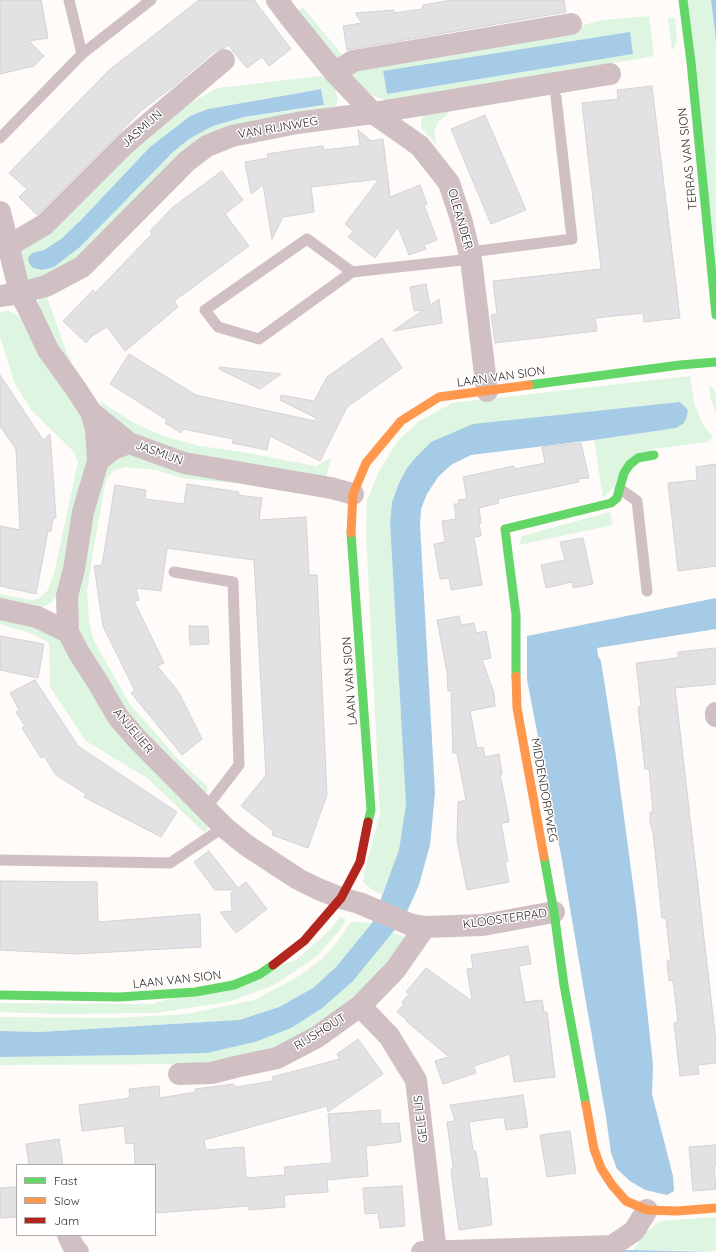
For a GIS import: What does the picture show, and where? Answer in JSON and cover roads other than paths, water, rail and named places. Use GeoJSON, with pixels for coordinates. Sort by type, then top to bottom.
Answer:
{"type":"FeatureCollection","features":[{"type":"Feature","properties":{"kind":"street","name":"OLEANDER"},"geometry":{"type":"LineString","coordinates":[[277,0],[335,73],[373,113],[420,146],[449,183],[461,219],[470,256],[487,391]]}},
{"type":"Feature","properties":{"kind":"street","name":"TERRAS VAN SION"},"geometry":{"type":"LineString","coordinates":[[683,0],[691,62],[716,315]]}},
{"type":"Feature","properties":{"kind":"street"},"geometry":{"type":"LineString","coordinates":[[335,73],[353,60],[571,24]]}},
{"type":"Feature","properties":{"kind":"street","name":"JASMIJN"},"geometry":{"type":"LineString","coordinates":[[3,243],[15,242],[44,226],[126,143],[224,60]]}},
{"type":"Feature","properties":{"kind":"street","name":"VAN RIJNWEG"},"geometry":{"type":"LineString","coordinates":[[10,295],[46,286],[82,267],[187,161],[207,146],[232,136],[290,124],[373,113],[610,74]]}},
{"type":"Feature","properties":{"kind":"street","name":"JASMIJN"},"geometry":{"type":"LineString","coordinates":[[0,212],[10,295],[31,314],[48,350],[91,412],[129,443],[184,463],[331,488],[353,494]]}},
{"type":"Feature","properties":{"kind":"street","name":"LAAN VAN SION"},"geometry":{"type":"LineString","coordinates":[[0,995],[120,997],[195,992],[234,986],[260,974],[304,941],[341,898],[360,862],[371,810],[351,532],[353,494],[366,464],[401,421],[439,397],[680,365],[716,362]]}},
{"type":"Feature","properties":{"kind":"street","name":"ANJELIER"},"geometry":{"type":"LineString","coordinates":[[91,412],[96,429],[98,461],[83,512],[74,569],[67,596],[68,632],[118,717],[137,740],[224,827],[246,845],[298,879],[341,898]]}},
{"type":"Feature","properties":{"kind":"street"},"geometry":{"type":"LineString","coordinates":[[98,461],[113,449],[129,443]]}},
{"type":"Feature","properties":{"kind":"street","name":"MIDDENDORPWEG"},"geometry":{"type":"LineString","coordinates":[[654,455],[638,458],[630,464],[624,473],[617,498],[611,503],[505,529],[516,615],[514,663],[517,708],[554,912],[564,985],[594,1149],[601,1168],[612,1185],[626,1201],[647,1210],[677,1212],[716,1208]]}},
{"type":"Feature","properties":{"kind":"street"},"geometry":{"type":"LineString","coordinates":[[37,617],[53,608],[67,596]]}},
{"type":"Feature","properties":{"kind":"street"},"geometry":{"type":"LineString","coordinates":[[0,609],[37,617],[68,632]]}},
{"type":"Feature","properties":{"kind":"street","name":"KLOOSTERPAD"},"geometry":{"type":"LineString","coordinates":[[341,898],[364,905],[417,926],[483,925],[554,912]]}},
{"type":"Feature","properties":{"kind":"street","name":"RIJSHOUT"},"geometry":{"type":"LineString","coordinates":[[179,1074],[212,1073],[277,1058],[317,1037],[360,1006],[395,970],[417,926]]}},
{"type":"Feature","properties":{"kind":"street","name":"GELE LIS"},"geometry":{"type":"LineString","coordinates":[[360,1006],[389,1036],[416,1080],[436,1252]]}},
{"type":"Feature","properties":{"kind":"street"},"geometry":{"type":"LineString","coordinates":[[422,1252],[612,1246],[634,1231],[647,1210]]}},
{"type":"Feature","properties":{"kind":"street"},"geometry":{"type":"LineString","coordinates":[[68,1236],[73,1246],[78,1252]]}},
{"type":"Feature","properties":{"kind":"lane"},"geometry":{"type":"LineString","coordinates":[[69,0],[82,54]]}},
{"type":"Feature","properties":{"kind":"lane"},"geometry":{"type":"LineString","coordinates":[[0,138],[82,54],[151,0]]}},
{"type":"Feature","properties":{"kind":"lane"},"geometry":{"type":"LineString","coordinates":[[352,272],[307,239],[205,310],[218,327],[259,339],[352,272],[470,256],[572,239],[556,97]]}},
{"type":"Feature","properties":{"kind":"lane"},"geometry":{"type":"LineString","coordinates":[[620,489],[637,501],[648,591]]}},
{"type":"Feature","properties":{"kind":"lane"},"geometry":{"type":"LineString","coordinates":[[174,572],[233,582],[239,765],[206,808]]}},
{"type":"Feature","properties":{"kind":"lane"},"geometry":{"type":"LineString","coordinates":[[0,860],[170,864],[224,827]]}},
{"type":"Feature","properties":{"kind":"water"},"geometry":{"type":"Polygon","coordinates":[[[711,0],[716,0],[716,43],[714,24],[711,0]]]}},
{"type":"Feature","properties":{"kind":"water"},"geometry":{"type":"Polygon","coordinates":[[[630,32],[633,54],[387,94],[383,71],[630,32]]]}},
{"type":"Feature","properties":{"kind":"water"},"geometry":{"type":"Polygon","coordinates":[[[321,89],[324,105],[244,117],[213,126],[189,139],[173,152],[80,247],[54,267],[42,270],[33,268],[29,263],[28,258],[32,253],[44,250],[61,239],[150,147],[190,116],[208,109],[321,89]]]}},
{"type":"Feature","properties":{"kind":"water"},"geometry":{"type":"Polygon","coordinates":[[[680,402],[688,410],[683,424],[676,428],[471,455],[451,465],[438,477],[427,494],[421,509],[420,525],[435,793],[430,845],[419,885],[406,914],[353,981],[321,1009],[291,1028],[255,1042],[207,1053],[0,1057],[0,1031],[39,1032],[239,1020],[279,1007],[313,988],[336,967],[372,923],[399,850],[406,804],[390,523],[392,502],[399,483],[407,468],[431,442],[473,424],[680,402]]]}},
{"type":"Feature","properties":{"kind":"water"},"geometry":{"type":"Polygon","coordinates":[[[716,598],[716,629],[597,648],[598,656],[601,661],[616,757],[636,907],[653,1065],[652,1094],[673,1176],[674,1191],[667,1195],[645,1190],[630,1181],[617,1169],[611,1153],[562,860],[527,680],[527,636],[716,598]]]}},
{"type":"Feature","properties":{"kind":"water"},"geometry":{"type":"Polygon","coordinates":[[[633,1250],[716,1252],[519,1252],[539,1251],[633,1250]]]}}]}
